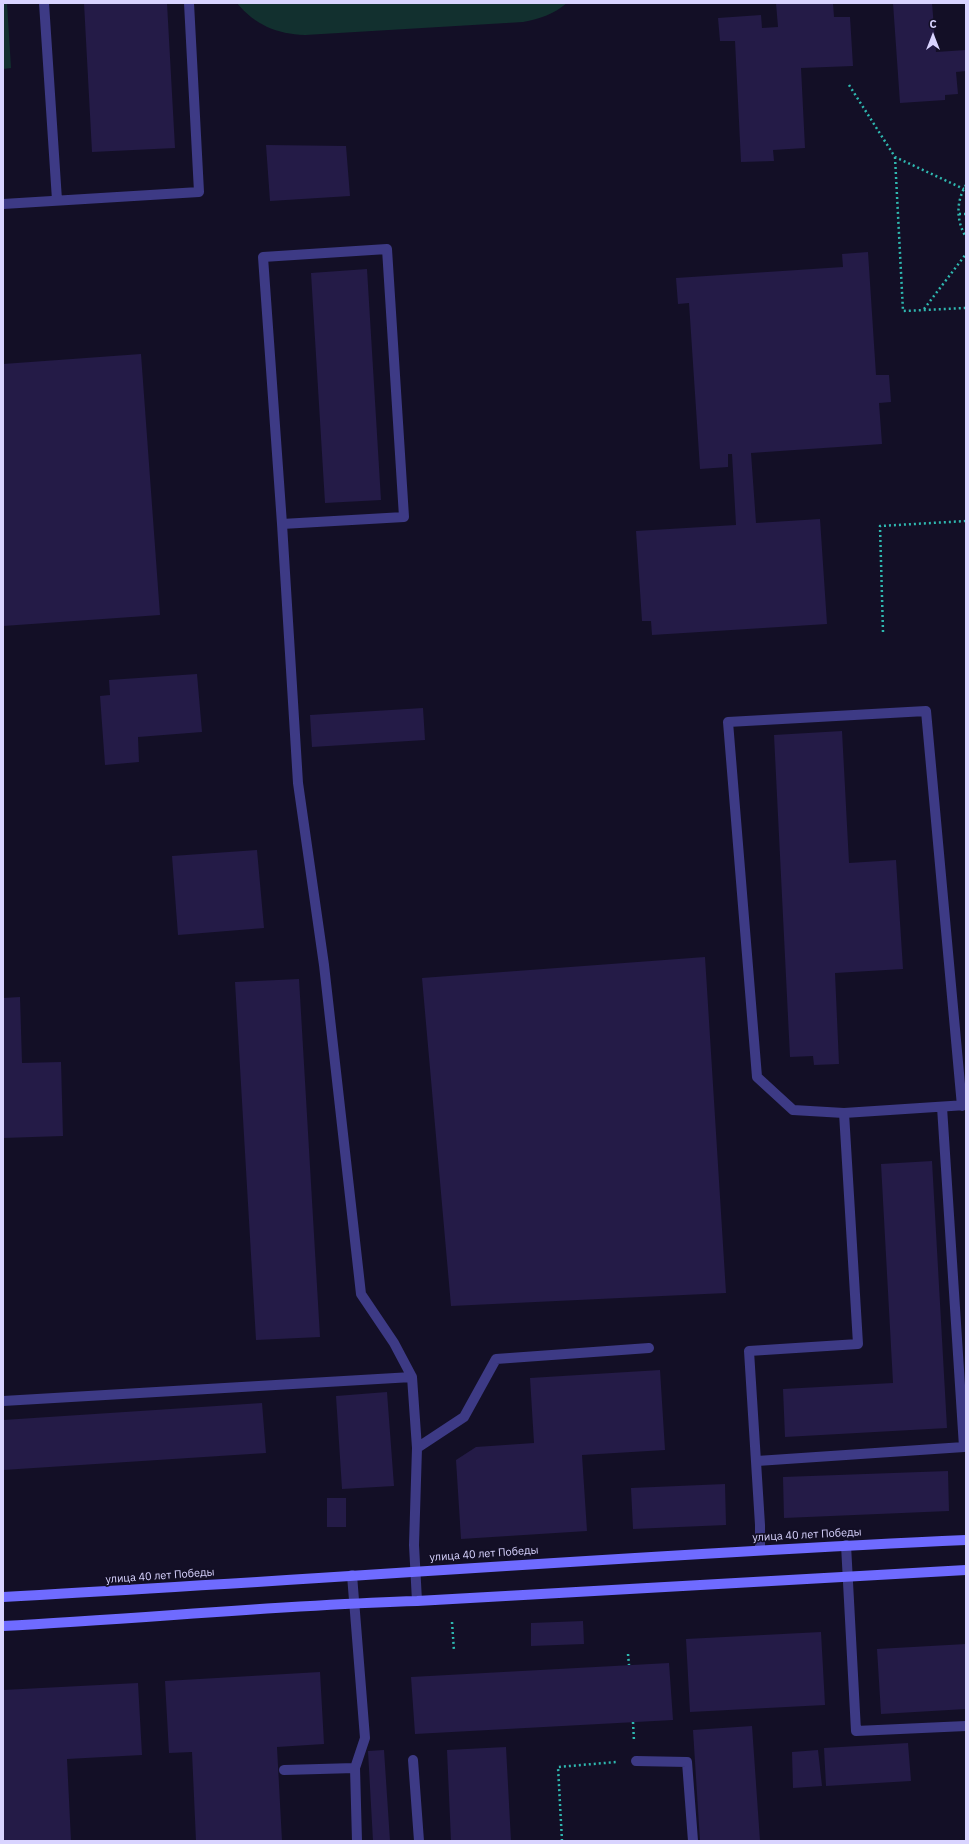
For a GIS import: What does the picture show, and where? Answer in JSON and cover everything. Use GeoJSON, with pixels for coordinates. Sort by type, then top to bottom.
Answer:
{"type":"FeatureCollection","features":[{"type":"Feature","properties":{"kind":"main road","name":"улица 40 лет Победы"},"geometry":{"type":"LineString","coordinates":[[3,1597],[146,1590],[352,1575],[760,1549],[966,1540]]}},
{"type":"Feature","properties":{"kind":"main road"},"geometry":{"type":"LineString","coordinates":[[3,1626],[95,1622],[354,1603],[417,1601],[966,1570]]}},
{"type":"Feature","properties":{"kind":"lane"},"geometry":{"type":"LineString","coordinates":[[44,3],[57,200]]}},
{"type":"Feature","properties":{"kind":"lane"},"geometry":{"type":"LineString","coordinates":[[3,204],[199,192],[189,3]]}},
{"type":"Feature","properties":{"kind":"lane"},"geometry":{"type":"LineString","coordinates":[[282,524],[404,518],[387,249],[263,257],[282,524],[298,783],[324,965],[361,1294],[394,1343],[412,1377],[417,1448],[414,1545],[417,1601]]}},
{"type":"Feature","properties":{"kind":"lane"},"geometry":{"type":"LineString","coordinates":[[926,711],[964,1106],[942,1107],[844,1113],[793,1110],[756,1077],[728,722],[926,711]]}},
{"type":"Feature","properties":{"kind":"lane"},"geometry":{"type":"LineString","coordinates":[[756,1461],[964,1447],[942,1107]]}},
{"type":"Feature","properties":{"kind":"lane"},"geometry":{"type":"LineString","coordinates":[[760,1549],[760,1525],[749,1351],[858,1344],[844,1113]]}},
{"type":"Feature","properties":{"kind":"lane"},"geometry":{"type":"LineString","coordinates":[[417,1448],[464,1418],[496,1359],[649,1348]]}},
{"type":"Feature","properties":{"kind":"lane"},"geometry":{"type":"LineString","coordinates":[[3,1401],[412,1377]]}},
{"type":"Feature","properties":{"kind":"lane"},"geometry":{"type":"LineString","coordinates":[[846,1545],[856,1731],[966,1726]]}},
{"type":"Feature","properties":{"kind":"lane"},"geometry":{"type":"LineString","coordinates":[[352,1575],[365,1738],[355,1768],[357,1841]]}},
{"type":"Feature","properties":{"kind":"lane"},"geometry":{"type":"LineString","coordinates":[[413,1760],[419,1841]]}},
{"type":"Feature","properties":{"kind":"lane"},"geometry":{"type":"LineString","coordinates":[[636,1761],[687,1762],[693,1841]]}},
{"type":"Feature","properties":{"kind":"lane"},"geometry":{"type":"LineString","coordinates":[[284,1770],[355,1768]]}},
{"type":"Feature","properties":{"kind":"path"},"geometry":{"type":"LineString","coordinates":[[849,85],[895,157],[902,311],[966,308]]}},
{"type":"Feature","properties":{"kind":"path"},"geometry":{"type":"LineString","coordinates":[[895,157],[964,189]]}},
{"type":"Feature","properties":{"kind":"path"},"geometry":{"type":"LineString","coordinates":[[966,185],[959,201],[961,226],[966,237]]}},
{"type":"Feature","properties":{"kind":"path"},"geometry":{"type":"LineString","coordinates":[[959,214],[966,214]]}},
{"type":"Feature","properties":{"kind":"path"},"geometry":{"type":"LineString","coordinates":[[923,310],[966,254]]}},
{"type":"Feature","properties":{"kind":"path"},"geometry":{"type":"LineString","coordinates":[[883,632],[880,526],[966,521]]}},
{"type":"Feature","properties":{"kind":"path"},"geometry":{"type":"LineString","coordinates":[[452,1622],[454,1651]]}},
{"type":"Feature","properties":{"kind":"path"},"geometry":{"type":"LineString","coordinates":[[628,1654],[629,1665]]}},
{"type":"Feature","properties":{"kind":"path"},"geometry":{"type":"LineString","coordinates":[[562,1841],[558,1767],[636,1761],[633,1722]]}},
{"type":"Feature","properties":{"kind":"green space"},"geometry":{"type":"Polygon","coordinates":[[[3,3],[7,3],[11,68],[3,69],[3,3]]]}},
{"type":"Feature","properties":{"kind":"green space"},"geometry":{"type":"Polygon","coordinates":[[[237,3],[567,3],[546,16],[523,22],[305,35],[285,33],[267,27],[251,17],[237,3]]]}},
{"type":"Feature","properties":{"kind":"building"},"geometry":{"type":"Polygon","coordinates":[[[84,3],[167,3],[175,148],[92,152],[84,3]]]}},
{"type":"Feature","properties":{"kind":"building"},"geometry":{"type":"Polygon","coordinates":[[[776,3],[833,3],[834,17],[850,17],[853,66],[801,68],[805,148],[773,150],[774,161],[741,162],[735,41],[720,41],[718,18],[761,15],[762,28],[778,27],[776,3]]]}},
{"type":"Feature","properties":{"kind":"building"},"geometry":{"type":"Polygon","coordinates":[[[893,3],[932,3],[936,52],[966,50],[966,71],[956,72],[958,94],[945,95],[945,100],[900,103],[893,3]]]}},
{"type":"Feature","properties":{"kind":"building"},"geometry":{"type":"Polygon","coordinates":[[[266,145],[346,146],[350,196],[270,201],[266,145]]]}},
{"type":"Feature","properties":{"kind":"building"},"geometry":{"type":"Polygon","coordinates":[[[868,252],[876,375],[889,375],[891,402],[879,403],[882,444],[751,453],[756,523],[820,519],[827,624],[652,635],[651,621],[642,621],[636,531],[736,525],[732,454],[728,454],[728,467],[700,469],[689,303],[678,304],[676,278],[843,267],[842,254],[868,252]]]}},
{"type":"Feature","properties":{"kind":"building"},"geometry":{"type":"Polygon","coordinates":[[[367,269],[381,500],[325,503],[311,273],[367,269]]]}},
{"type":"Feature","properties":{"kind":"building"},"geometry":{"type":"Polygon","coordinates":[[[141,354],[160,615],[3,626],[3,364],[141,354]]]}},
{"type":"Feature","properties":{"kind":"building"},"geometry":{"type":"Polygon","coordinates":[[[197,674],[202,732],[138,737],[139,762],[105,765],[100,696],[110,695],[109,680],[197,674]]]}},
{"type":"Feature","properties":{"kind":"building"},"geometry":{"type":"Polygon","coordinates":[[[423,708],[425,740],[312,747],[310,715],[423,708]]]}},
{"type":"Feature","properties":{"kind":"building"},"geometry":{"type":"Polygon","coordinates":[[[842,731],[849,863],[896,860],[903,969],[835,973],[839,1064],[814,1065],[813,1056],[790,1057],[774,735],[842,731]]]}},
{"type":"Feature","properties":{"kind":"building"},"geometry":{"type":"Polygon","coordinates":[[[257,850],[264,928],[178,935],[172,856],[257,850]]]}},
{"type":"Feature","properties":{"kind":"building"},"geometry":{"type":"Polygon","coordinates":[[[705,957],[726,1293],[451,1306],[422,978],[705,957]]]}},
{"type":"Feature","properties":{"kind":"building"},"geometry":{"type":"Polygon","coordinates":[[[299,979],[320,1337],[256,1340],[235,982],[299,979]]]}},
{"type":"Feature","properties":{"kind":"building"},"geometry":{"type":"Polygon","coordinates":[[[20,997],[22,1063],[61,1062],[63,1136],[3,1138],[3,998],[20,997]]]}},
{"type":"Feature","properties":{"kind":"building"},"geometry":{"type":"Polygon","coordinates":[[[932,1161],[947,1428],[785,1437],[783,1389],[893,1383],[881,1164],[932,1161]]]}},
{"type":"Feature","properties":{"kind":"building"},"geometry":{"type":"Polygon","coordinates":[[[660,1370],[665,1450],[582,1455],[587,1531],[461,1539],[456,1460],[476,1447],[534,1443],[530,1378],[660,1370]]]}},
{"type":"Feature","properties":{"kind":"building"},"geometry":{"type":"Polygon","coordinates":[[[387,1392],[394,1486],[342,1489],[336,1396],[387,1392]]]}},
{"type":"Feature","properties":{"kind":"building"},"geometry":{"type":"Polygon","coordinates":[[[262,1403],[266,1453],[3,1470],[3,1420],[262,1403]]]}},
{"type":"Feature","properties":{"kind":"building"},"geometry":{"type":"Polygon","coordinates":[[[948,1471],[949,1511],[784,1518],[783,1477],[948,1471]]]}},
{"type":"Feature","properties":{"kind":"building"},"geometry":{"type":"Polygon","coordinates":[[[725,1484],[726,1525],[633,1529],[631,1488],[725,1484]]]}},
{"type":"Feature","properties":{"kind":"building"},"geometry":{"type":"Polygon","coordinates":[[[327,1498],[346,1498],[346,1527],[327,1527],[327,1498]]]}},
{"type":"Feature","properties":{"kind":"building"},"geometry":{"type":"Polygon","coordinates":[[[583,1621],[584,1644],[531,1646],[531,1623],[583,1621]]]}},
{"type":"Feature","properties":{"kind":"building"},"geometry":{"type":"Polygon","coordinates":[[[821,1632],[825,1705],[690,1712],[686,1639],[821,1632]]]}},
{"type":"Feature","properties":{"kind":"building"},"geometry":{"type":"Polygon","coordinates":[[[966,1644],[966,1709],[881,1714],[877,1649],[966,1644]]]}},
{"type":"Feature","properties":{"kind":"building"},"geometry":{"type":"Polygon","coordinates":[[[669,1663],[673,1720],[415,1734],[411,1677],[669,1663]]]}},
{"type":"Feature","properties":{"kind":"building"},"geometry":{"type":"Polygon","coordinates":[[[320,1672],[324,1744],[277,1747],[282,1841],[196,1841],[192,1752],[169,1753],[165,1681],[320,1672]]]}},
{"type":"Feature","properties":{"kind":"building"},"geometry":{"type":"Polygon","coordinates":[[[138,1683],[142,1755],[67,1759],[71,1841],[3,1841],[3,1690],[138,1683]]]}},
{"type":"Feature","properties":{"kind":"building"},"geometry":{"type":"Polygon","coordinates":[[[752,1726],[760,1841],[700,1841],[693,1730],[752,1726]]]}},
{"type":"Feature","properties":{"kind":"building"},"geometry":{"type":"Polygon","coordinates":[[[908,1743],[911,1781],[826,1786],[824,1748],[908,1743]]]}},
{"type":"Feature","properties":{"kind":"building"},"geometry":{"type":"Polygon","coordinates":[[[506,1747],[511,1841],[451,1841],[447,1750],[506,1747]]]}},
{"type":"Feature","properties":{"kind":"building"},"geometry":{"type":"Polygon","coordinates":[[[384,1750],[390,1841],[373,1841],[368,1751],[384,1750]]]}},
{"type":"Feature","properties":{"kind":"building"},"geometry":{"type":"Polygon","coordinates":[[[818,1750],[822,1786],[793,1788],[792,1752],[818,1750]]]}}]}
